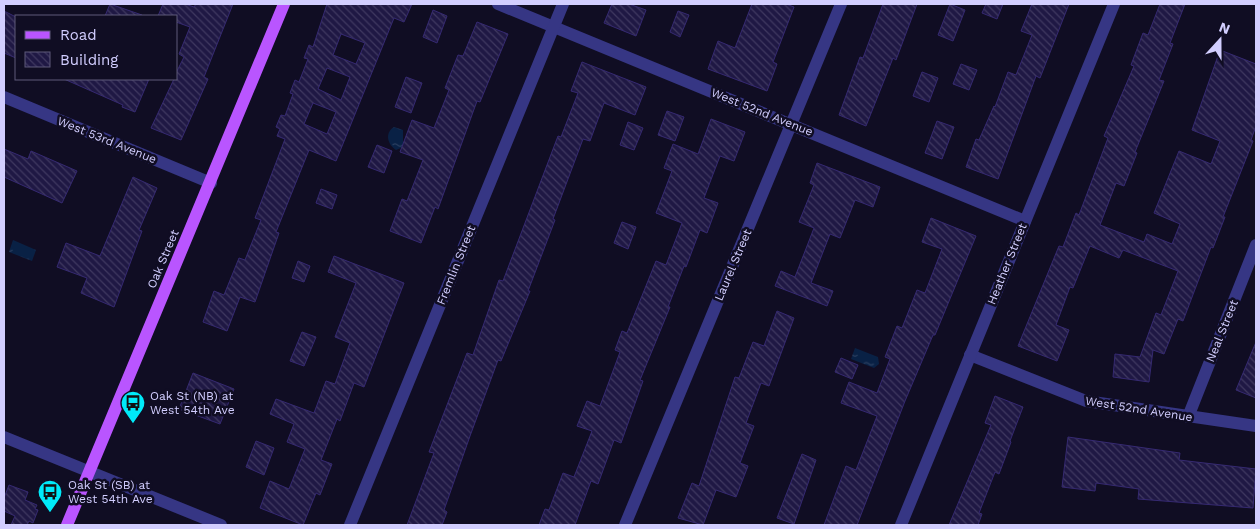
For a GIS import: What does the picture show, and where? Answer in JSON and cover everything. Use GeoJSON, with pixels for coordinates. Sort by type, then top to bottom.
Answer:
{"type":"FeatureCollection","features":[{"type":"Feature","properties":{"kind":"main road","name":"Oak Street"},"geometry":{"type":"LineString","coordinates":[[67,525],[284,4]]}},
{"type":"Feature","properties":{"kind":"street","name":"West 52nd Avenue"},"geometry":{"type":"LineString","coordinates":[[498,4],[1025,221]]}},
{"type":"Feature","properties":{"kind":"street","name":"Fremlin Street"},"geometry":{"type":"LineString","coordinates":[[350,525],[563,4]]}},
{"type":"Feature","properties":{"kind":"street","name":"Laurel Street"},"geometry":{"type":"LineString","coordinates":[[625,525],[841,4]]}},
{"type":"Feature","properties":{"kind":"street","name":"Heather Street"},"geometry":{"type":"LineString","coordinates":[[901,525],[1114,4]]}},
{"type":"Feature","properties":{"kind":"street","name":"West 53rd Avenue"},"geometry":{"type":"LineString","coordinates":[[4,97],[211,183]]}},
{"type":"Feature","properties":{"kind":"street","name":"Neal Street"},"geometry":{"type":"LineString","coordinates":[[1188,417],[1256,246]]}},
{"type":"Feature","properties":{"kind":"street","name":"West 52nd Avenue"},"geometry":{"type":"LineString","coordinates":[[970,355],[1086,401],[1256,426]]}},
{"type":"Feature","properties":{"kind":"street"},"geometry":{"type":"LineString","coordinates":[[4,437],[222,525]]}},
{"type":"Feature","properties":{"kind":"water"},"geometry":{"type":"Polygon","coordinates":[[[394,127],[403,130],[403,147],[396,150],[388,139],[389,132],[394,127]]]}},
{"type":"Feature","properties":{"kind":"water"},"geometry":{"type":"Polygon","coordinates":[[[13,240],[36,250],[32,261],[9,252],[13,240]]]}},
{"type":"Feature","properties":{"kind":"water"},"geometry":{"type":"Polygon","coordinates":[[[855,348],[878,357],[879,364],[874,368],[851,359],[855,348]]]}},
{"type":"Feature","properties":{"kind":"building"},"geometry":{"type":"Polygon","coordinates":[[[110,4],[142,15],[105,15],[110,4]]]}},
{"type":"Feature","properties":{"kind":"building"},"geometry":{"type":"Polygon","coordinates":[[[163,4],[185,4],[194,7],[196,4],[233,4],[204,77],[208,79],[181,140],[151,128],[174,80],[178,80],[178,69],[184,57],[179,54],[190,27],[178,23],[178,15],[158,15],[163,4]]]}},
{"type":"Feature","properties":{"kind":"building"},"geometry":{"type":"Polygon","coordinates":[[[327,4],[412,4],[404,22],[394,18],[336,161],[309,150],[276,232],[279,233],[255,302],[240,297],[227,331],[203,322],[214,291],[224,295],[239,258],[245,260],[261,220],[255,218],[285,139],[277,136],[280,129],[276,127],[281,115],[285,116],[293,94],[290,93],[295,80],[299,82],[308,59],[304,58],[309,45],[313,47],[327,4]],[[341,34],[333,55],[356,64],[365,43],[341,34]],[[327,68],[318,89],[341,100],[350,77],[327,68]],[[313,103],[304,124],[327,134],[336,112],[313,103]]]}},
{"type":"Feature","properties":{"kind":"building"},"geometry":{"type":"Polygon","coordinates":[[[612,4],[629,4],[646,10],[636,36],[604,23],[612,4]]]}},
{"type":"Feature","properties":{"kind":"building"},"geometry":{"type":"Polygon","coordinates":[[[752,4],[786,4],[794,7],[773,62],[777,64],[767,91],[708,69],[718,41],[735,48],[752,4]]]}},
{"type":"Feature","properties":{"kind":"building"},"geometry":{"type":"Polygon","coordinates":[[[883,4],[917,4],[896,60],[893,58],[866,126],[839,115],[860,57],[863,58],[883,4]]]}},
{"type":"Feature","properties":{"kind":"building"},"geometry":{"type":"Polygon","coordinates":[[[950,4],[965,10],[953,41],[938,35],[950,4]]]}},
{"type":"Feature","properties":{"kind":"building"},"geometry":{"type":"Polygon","coordinates":[[[986,4],[1003,4],[997,19],[982,13],[986,4]]]}},
{"type":"Feature","properties":{"kind":"building"},"geometry":{"type":"Polygon","coordinates":[[[1032,4],[1069,4],[1040,78],[1036,76],[998,179],[966,167],[976,139],[979,140],[995,107],[1008,72],[1016,75],[1032,35],[1021,31],[1032,4]]]}},
{"type":"Feature","properties":{"kind":"building"},"geometry":{"type":"Polygon","coordinates":[[[1160,4],[1185,4],[1170,43],[1173,44],[1159,80],[1164,81],[1135,152],[1137,153],[1124,186],[1116,183],[1100,225],[1144,242],[1147,234],[1172,244],[1180,224],[1154,213],[1179,151],[1211,164],[1220,141],[1192,130],[1220,50],[1256,64],[1256,126],[1251,140],[1253,141],[1223,217],[1225,217],[1213,248],[1211,247],[1183,321],[1178,319],[1164,354],[1153,350],[1149,382],[1113,377],[1115,354],[1140,357],[1156,313],[1161,315],[1178,271],[1123,250],[1119,258],[1090,246],[1073,288],[1070,287],[1056,325],[1069,330],[1057,361],[1018,346],[1059,246],[1063,247],[1076,213],[1079,215],[1108,138],[1104,136],[1134,66],[1131,65],[1143,33],[1148,35],[1160,4]]]}},
{"type":"Feature","properties":{"kind":"building"},"geometry":{"type":"Polygon","coordinates":[[[433,10],[447,16],[437,43],[423,37],[433,10]]]}},
{"type":"Feature","properties":{"kind":"building"},"geometry":{"type":"Polygon","coordinates":[[[4,11],[15,16],[15,58],[4,53],[4,11]]]}},
{"type":"Feature","properties":{"kind":"building"},"geometry":{"type":"Polygon","coordinates":[[[678,11],[689,15],[680,37],[670,32],[678,11]]]}},
{"type":"Feature","properties":{"kind":"building"},"geometry":{"type":"Polygon","coordinates":[[[477,22],[508,34],[480,102],[477,101],[438,209],[435,207],[421,243],[390,231],[402,199],[407,201],[423,160],[400,152],[412,120],[434,128],[449,90],[445,88],[458,55],[463,56],[477,22]]]}},
{"type":"Feature","properties":{"kind":"building"},"geometry":{"type":"Polygon","coordinates":[[[582,62],[646,87],[635,115],[604,103],[590,141],[583,139],[528,291],[530,291],[501,361],[498,360],[470,436],[444,510],[447,512],[442,525],[407,525],[434,453],[429,452],[467,353],[473,355],[499,280],[503,281],[558,136],[561,137],[578,93],[571,91],[582,62]]]}},
{"type":"Feature","properties":{"kind":"building"},"geometry":{"type":"Polygon","coordinates":[[[961,64],[977,70],[969,90],[953,84],[961,64]]]}},
{"type":"Feature","properties":{"kind":"building"},"geometry":{"type":"Polygon","coordinates":[[[922,72],[938,78],[929,102],[913,96],[922,72]]]}},
{"type":"Feature","properties":{"kind":"building"},"geometry":{"type":"Polygon","coordinates":[[[406,77],[422,83],[411,113],[395,107],[406,77]]]}},
{"type":"Feature","properties":{"kind":"building"},"geometry":{"type":"Polygon","coordinates":[[[66,80],[149,80],[135,112],[122,107],[123,105],[66,80]]]}},
{"type":"Feature","properties":{"kind":"building"},"geometry":{"type":"Polygon","coordinates":[[[667,111],[684,117],[675,141],[658,135],[667,111]]]}},
{"type":"Feature","properties":{"kind":"building"},"geometry":{"type":"Polygon","coordinates":[[[711,119],[745,132],[734,161],[720,156],[704,198],[718,203],[707,233],[700,230],[686,267],[684,266],[668,307],[670,307],[640,380],[643,381],[621,443],[614,440],[598,484],[591,481],[575,525],[539,525],[545,509],[549,510],[563,473],[574,477],[592,431],[577,426],[587,401],[600,406],[620,352],[615,350],[622,331],[627,333],[656,261],[666,265],[682,223],[656,213],[672,171],[664,168],[673,144],[698,154],[711,119]]]}},
{"type":"Feature","properties":{"kind":"building"},"geometry":{"type":"Polygon","coordinates":[[[937,121],[954,127],[942,159],[925,153],[937,121]]]}},
{"type":"Feature","properties":{"kind":"building"},"geometry":{"type":"Polygon","coordinates":[[[628,122],[643,128],[634,150],[620,145],[628,122]]]}},
{"type":"Feature","properties":{"kind":"building"},"geometry":{"type":"Polygon","coordinates":[[[377,145],[392,151],[384,173],[368,167],[377,145]]]}},
{"type":"Feature","properties":{"kind":"building"},"geometry":{"type":"Polygon","coordinates":[[[4,149],[28,159],[31,151],[77,171],[62,203],[4,177],[4,149]]]}},
{"type":"Feature","properties":{"kind":"building"},"geometry":{"type":"Polygon","coordinates":[[[817,163],[880,187],[873,207],[855,200],[840,238],[830,234],[811,283],[833,291],[827,306],[775,286],[781,271],[795,277],[814,228],[799,222],[814,185],[810,183],[817,163]]]}},
{"type":"Feature","properties":{"kind":"building"},"geometry":{"type":"Polygon","coordinates":[[[133,177],[157,188],[139,230],[142,231],[114,307],[81,293],[87,278],[57,267],[66,243],[100,256],[133,177]]]}},
{"type":"Feature","properties":{"kind":"building"},"geometry":{"type":"Polygon","coordinates":[[[321,189],[337,195],[332,209],[316,203],[321,189]]]}},
{"type":"Feature","properties":{"kind":"building"},"geometry":{"type":"Polygon","coordinates":[[[931,218],[976,236],[905,401],[857,525],[824,525],[846,466],[856,470],[877,416],[841,403],[849,382],[877,393],[890,359],[885,357],[897,326],[902,328],[917,290],[925,293],[942,249],[922,242],[931,218]]]}},
{"type":"Feature","properties":{"kind":"building"},"geometry":{"type":"Polygon","coordinates":[[[622,222],[636,227],[628,249],[614,243],[622,222]]]}},
{"type":"Feature","properties":{"kind":"building"},"geometry":{"type":"Polygon","coordinates":[[[334,256],[404,283],[364,387],[354,383],[340,421],[337,419],[321,460],[332,464],[320,495],[316,493],[303,525],[260,508],[270,481],[289,489],[305,449],[287,442],[294,424],[270,414],[276,399],[314,413],[326,381],[335,384],[350,343],[335,337],[356,283],[328,272],[334,256]]]}},
{"type":"Feature","properties":{"kind":"building"},"geometry":{"type":"Polygon","coordinates":[[[298,261],[310,266],[304,282],[292,278],[298,261]]]}},
{"type":"Feature","properties":{"kind":"building"},"geometry":{"type":"Polygon","coordinates":[[[777,311],[794,318],[769,386],[761,383],[746,423],[754,426],[740,463],[748,466],[736,497],[716,490],[703,525],[678,518],[692,483],[699,486],[735,377],[739,378],[753,342],[764,346],[777,311]]]}},
{"type":"Feature","properties":{"kind":"building"},"geometry":{"type":"Polygon","coordinates":[[[302,332],[316,337],[304,366],[290,361],[302,332]]]}},
{"type":"Feature","properties":{"kind":"building"},"geometry":{"type":"Polygon","coordinates":[[[1256,342],[1256,398],[1236,390],[1256,342]]]}},
{"type":"Feature","properties":{"kind":"building"},"geometry":{"type":"Polygon","coordinates":[[[841,358],[858,365],[852,379],[835,372],[841,358]]]}},
{"type":"Feature","properties":{"kind":"building"},"geometry":{"type":"Polygon","coordinates":[[[193,373],[234,389],[220,424],[179,409],[193,373]]]}},
{"type":"Feature","properties":{"kind":"building"},"geometry":{"type":"Polygon","coordinates":[[[995,396],[1023,407],[1011,442],[999,474],[995,472],[979,513],[982,514],[978,525],[949,525],[991,425],[985,423],[995,396]]]}},
{"type":"Feature","properties":{"kind":"building"},"geometry":{"type":"Polygon","coordinates":[[[1068,437],[1180,453],[1179,460],[1256,469],[1253,508],[1138,499],[1139,489],[1096,483],[1095,491],[1062,487],[1068,437]]]}},
{"type":"Feature","properties":{"kind":"building"},"geometry":{"type":"Polygon","coordinates":[[[256,441],[274,448],[264,475],[246,467],[256,441]]]}},
{"type":"Feature","properties":{"kind":"building"},"geometry":{"type":"Polygon","coordinates":[[[802,454],[816,460],[794,524],[777,518],[802,454]]]}},
{"type":"Feature","properties":{"kind":"building"},"geometry":{"type":"Polygon","coordinates":[[[9,485],[28,492],[25,500],[37,505],[35,509],[38,510],[33,523],[29,521],[27,525],[11,525],[15,516],[4,511],[4,498],[9,485]]]}},
{"type":"Feature","properties":{"kind":"place","name":"Oak St (NB) at West 54th Ave"},"geometry":{"type":"Point","coordinates":[133,424]}},
{"type":"Feature","properties":{"kind":"place","name":"Oak St (SB) at West 54th Ave"},"geometry":{"type":"Point","coordinates":[50,513]}}]}
